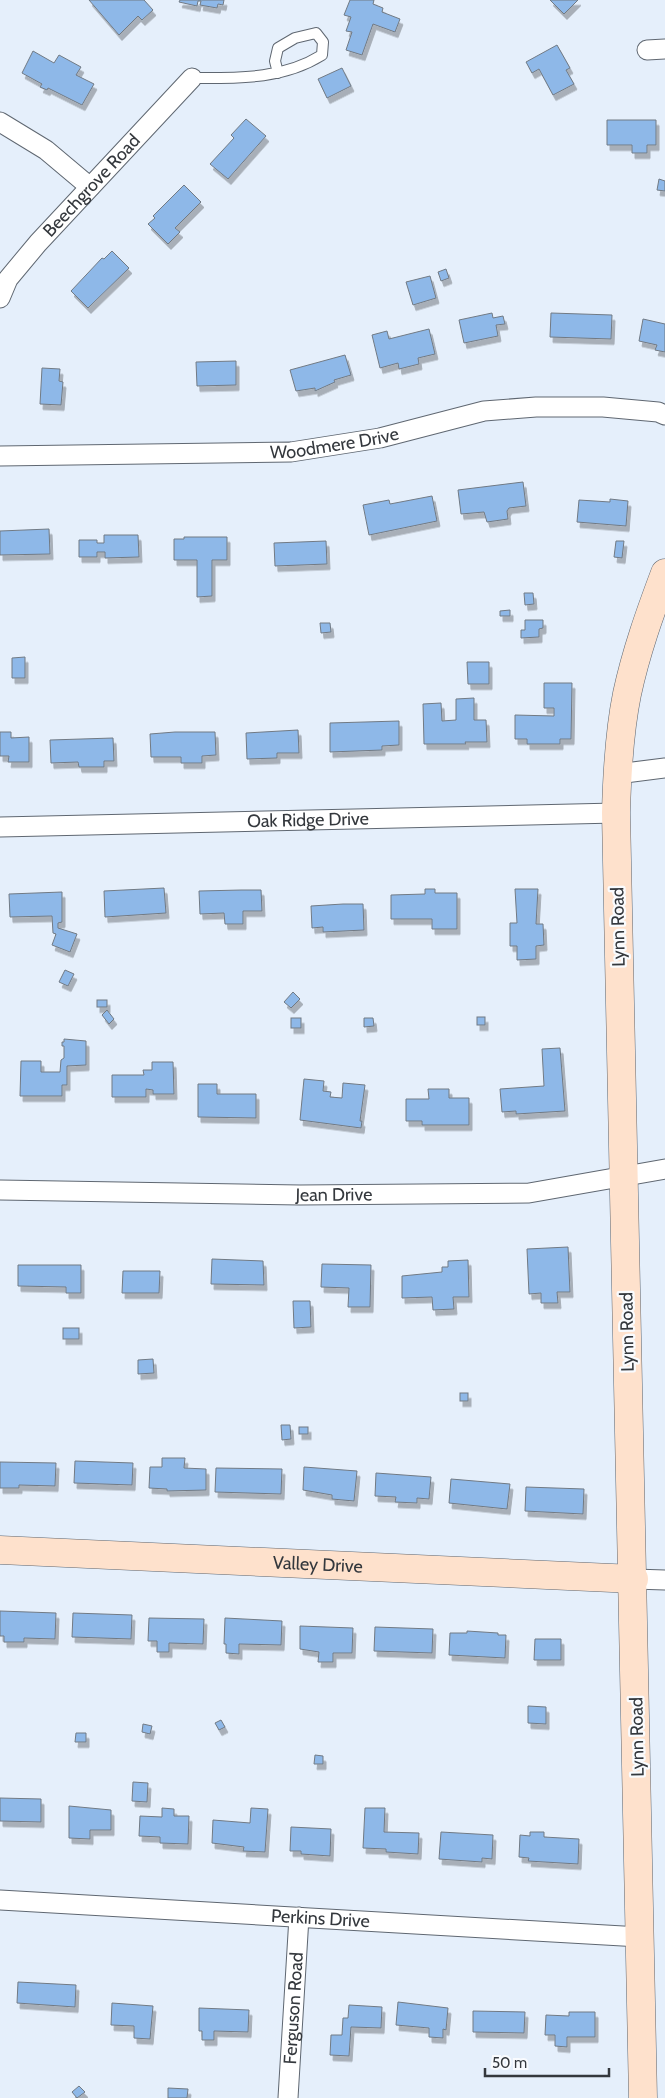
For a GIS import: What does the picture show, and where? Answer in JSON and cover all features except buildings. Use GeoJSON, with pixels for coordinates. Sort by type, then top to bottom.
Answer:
{"type":"FeatureCollection","features":[{"type":"Feature","properties":{"kind":"main road","name":"Lynn Road"},"geometry":{"type":"LineString","coordinates":[[650,2086],[640,1937],[634,1579],[623,1176],[616,813],[617,774],[627,695],[642,635],[665,572]]}},
{"type":"Feature","properties":{"kind":"main road","name":"Valley Drive"},"geometry":{"type":"LineString","coordinates":[[0,1550],[634,1579]]}},
{"type":"Feature","properties":{"kind":"street","name":"Beechgrove Road"},"geometry":{"type":"LineString","coordinates":[[0,298],[8,279],[38,243],[192,78]]}},
{"type":"Feature","properties":{"kind":"street"},"geometry":{"type":"LineString","coordinates":[[0,122],[46,150],[90,187]]}},
{"type":"Feature","properties":{"kind":"street","name":"Woodmere Drive"},"geometry":{"type":"LineString","coordinates":[[0,456],[291,452],[380,438],[484,411],[536,407],[603,407],[658,412],[665,415]]}},
{"type":"Feature","properties":{"kind":"street"},"geometry":{"type":"LineString","coordinates":[[617,774],[665,768]]}},
{"type":"Feature","properties":{"kind":"street","name":"Oak Ridge Drive"},"geometry":{"type":"LineString","coordinates":[[0,827],[616,813]]}},
{"type":"Feature","properties":{"kind":"street","name":"Jean Drive"},"geometry":{"type":"LineString","coordinates":[[0,1190],[300,1195],[529,1193],[665,1169]]}},
{"type":"Feature","properties":{"kind":"street"},"geometry":{"type":"LineString","coordinates":[[634,1579],[665,1580]]}},
{"type":"Feature","properties":{"kind":"street","name":"Perkins Drive"},"geometry":{"type":"LineString","coordinates":[[0,1900],[640,1937]]}},
{"type":"Feature","properties":{"kind":"street","name":"Ferguson Road"},"geometry":{"type":"LineString","coordinates":[[288,2098],[299,1917]]}},
{"type":"Feature","properties":{"kind":"lane"},"geometry":{"type":"LineString","coordinates":[[192,78],[265,76],[278,73],[311,62],[322,55],[323,42],[316,34],[295,38],[278,48],[275,60],[278,73]]}}]}
